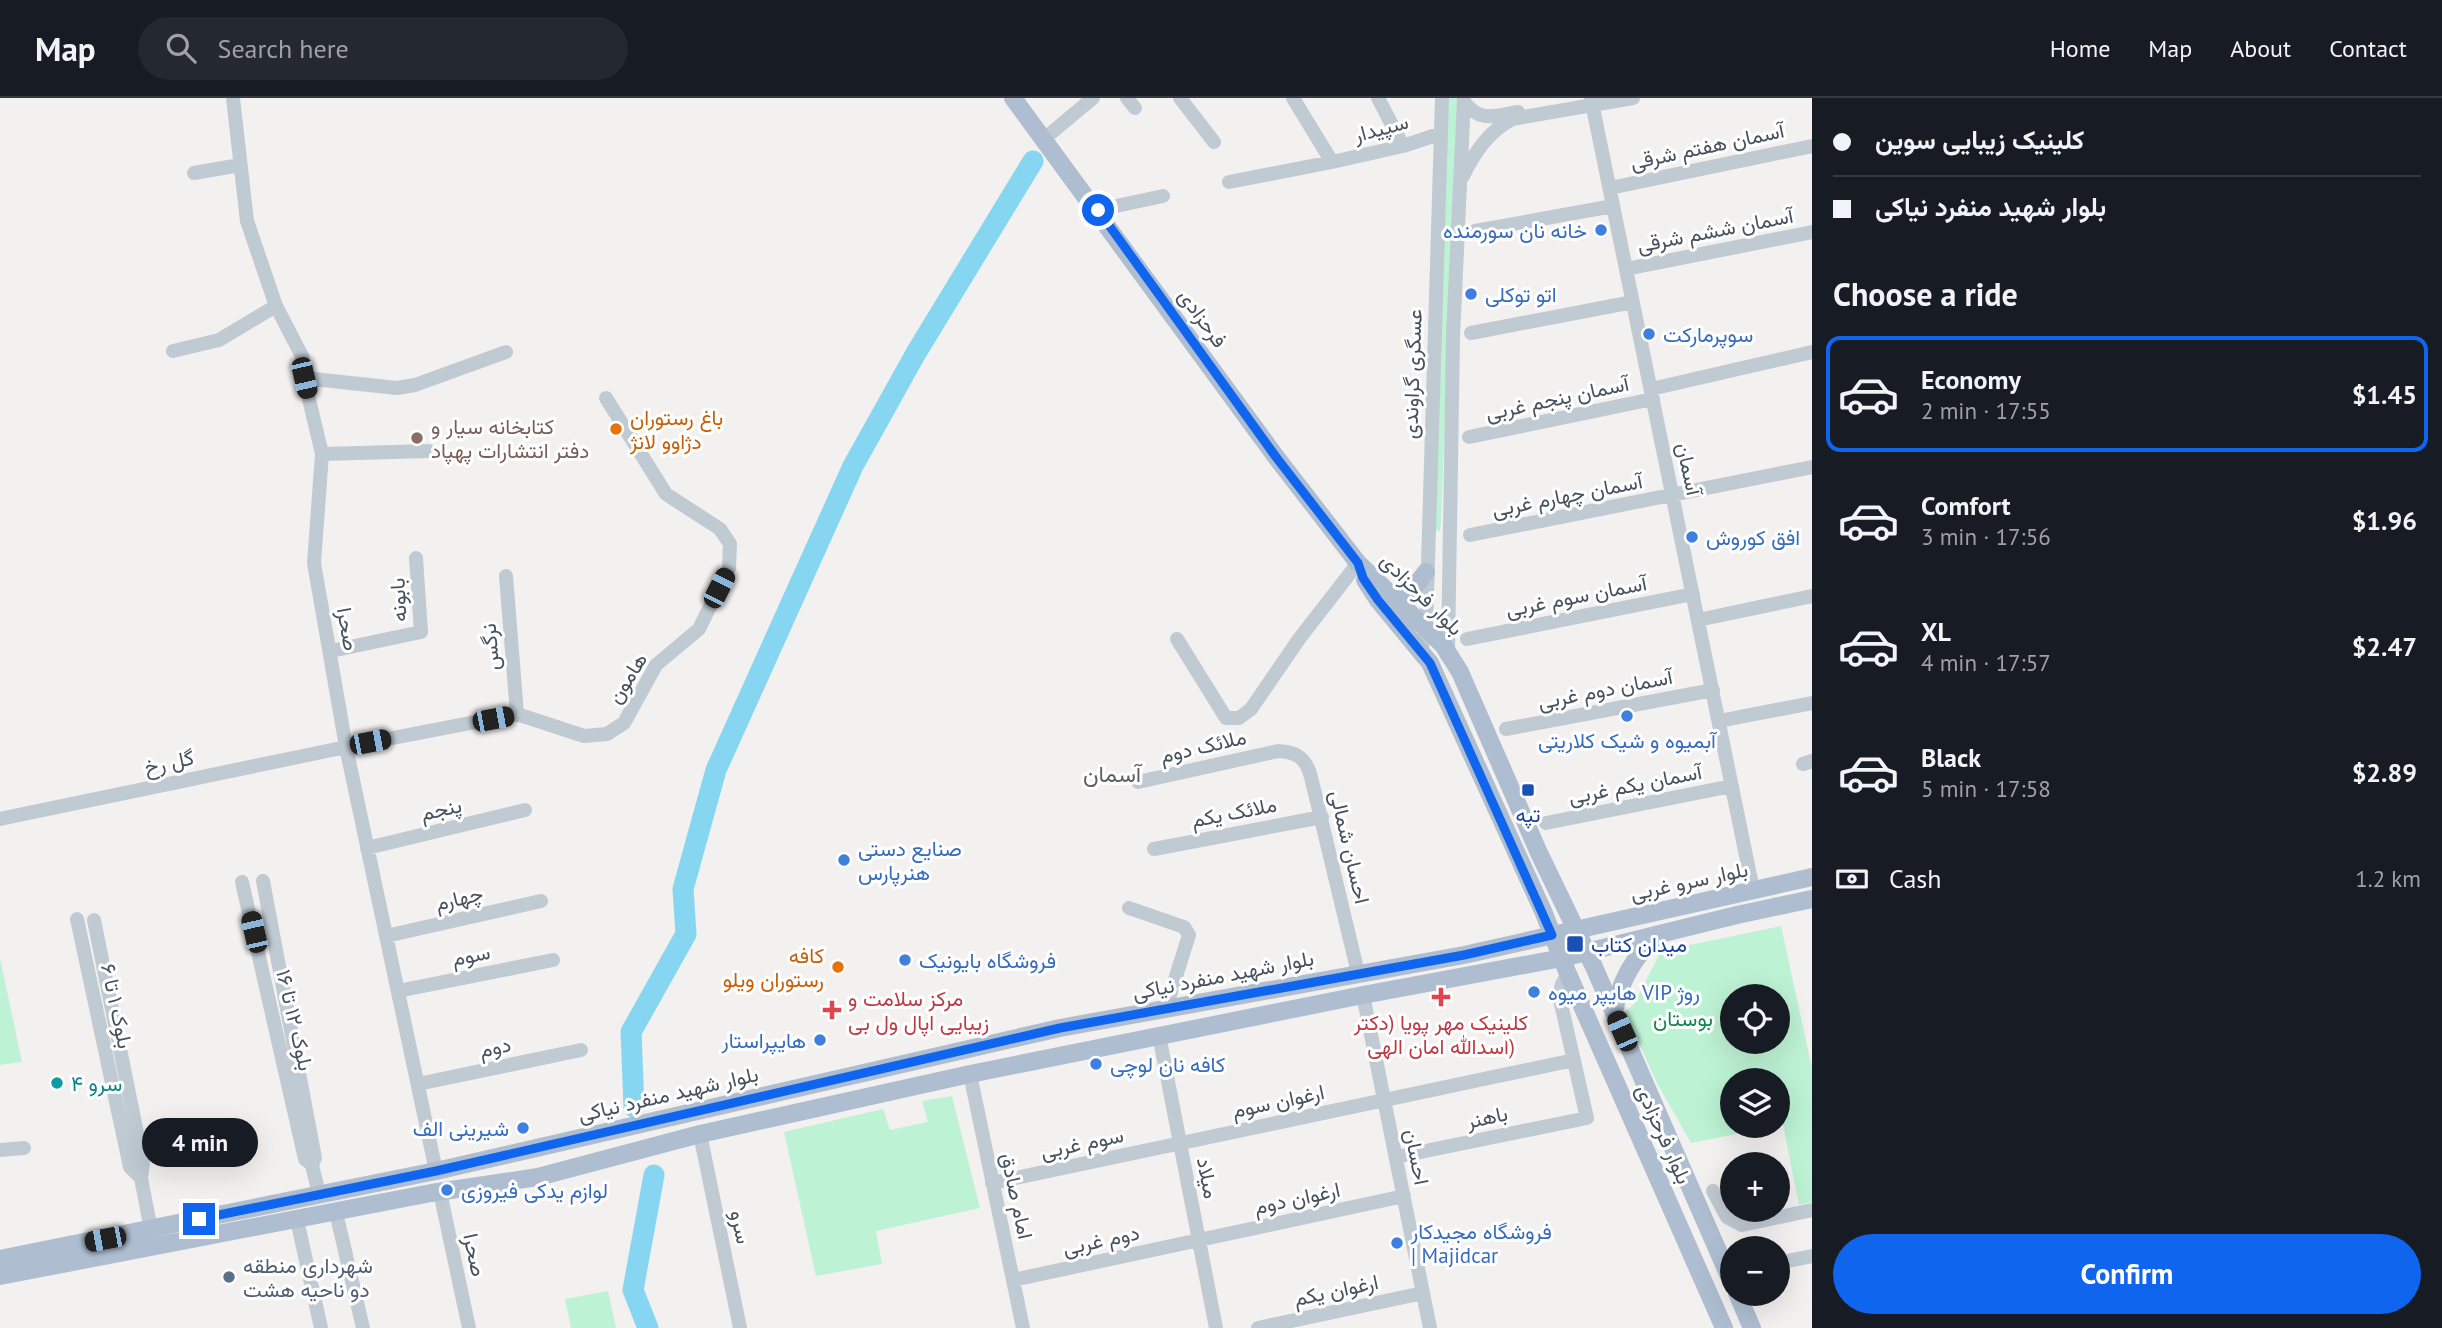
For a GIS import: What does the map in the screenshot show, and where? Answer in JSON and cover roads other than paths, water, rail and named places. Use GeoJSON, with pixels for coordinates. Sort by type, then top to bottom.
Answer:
{"type":"FeatureCollection","features":[{"type":"Feature","properties":{"kind":"main road","name":"فرحزادی"},"geometry":{"type":"LineString","coordinates":[[1013,98],[1276,457],[1358,563]]}},
{"type":"Feature","properties":{"kind":"main road","name":"بلوار فرحزادی"},"geometry":{"type":"LineString","coordinates":[[1358,563],[1448,651],[1482,721],[1539,853],[1587,951],[1720,1252]]}},
{"type":"Feature","properties":{"kind":"main road","name":"بلوار فرحزادی"},"geometry":{"type":"LineString","coordinates":[[1358,563],[1363,578],[1378,600],[1430,663],[1445,693],[1724,1328]]}},
{"type":"Feature","properties":{"kind":"main road"},"geometry":{"type":"LineString","coordinates":[[1388,593],[1397,596],[1409,594],[1426,572]]}},
{"type":"Feature","properties":{"kind":"main road"},"geometry":{"type":"LineString","coordinates":[[1519,861],[1531,869],[1537,866],[1539,853]]}},
{"type":"Feature","properties":{"kind":"main road","name":"بلوار سرو غربی"},"geometry":{"type":"LineString","coordinates":[[1552,935],[1812,877]]}},
{"type":"Feature","properties":{"kind":"main road","name":"بلوار سرو غربی"},"geometry":{"type":"LineString","coordinates":[[1565,966],[1587,951],[1812,899]]}},
{"type":"Feature","properties":{"kind":"main road"},"geometry":{"type":"LineString","coordinates":[[1614,1012],[1617,995],[1628,971],[1645,948],[1660,934]]}},
{"type":"Feature","properties":{"kind":"main road","name":"بلوار شهید منفرد نیاکی"},"geometry":{"type":"LineString","coordinates":[[0,1259],[436,1171],[1060,1028],[1464,955],[1552,935]]}},
{"type":"Feature","properties":{"kind":"main road"},"geometry":{"type":"LineString","coordinates":[[0,1276],[435,1192],[538,1177],[700,1134],[1159,1035],[1363,995],[1565,966]]}},
{"type":"Feature","properties":{"kind":"main road"},"geometry":{"type":"LineString","coordinates":[[1060,1028],[1054,1034],[1054,1045],[1069,1054]]}},
{"type":"Feature","properties":{"kind":"main road"},"geometry":{"type":"LineString","coordinates":[[1624,1098],[1632,1087],[1647,1089]]}},
{"type":"Feature","properties":{"kind":"main road"},"geometry":{"type":"LineString","coordinates":[[640,1123],[657,1129],[658,1139],[649,1148]]}},
{"type":"Feature","properties":{"kind":"main road"},"geometry":{"type":"LineString","coordinates":[[27,1272],[81,1273],[338,1222],[411,1204],[435,1192]]}},
{"type":"Feature","properties":{"kind":"main road"},"geometry":{"type":"LineString","coordinates":[[1743,1306],[1752,1328]]}},
{"type":"Feature","properties":{"kind":"street","name":"صحرا"},"geometry":{"type":"LineString","coordinates":[[233,98],[247,221],[276,306],[303,358],[304,378],[322,454],[314,563],[346,747],[436,1171]]}},
{"type":"Feature","properties":{"kind":"street"},"geometry":{"type":"LineString","coordinates":[[1025,98],[1028,119]]}},
{"type":"Feature","properties":{"kind":"street"},"geometry":{"type":"LineString","coordinates":[[1044,139],[1093,98]]}},
{"type":"Feature","properties":{"kind":"street"},"geometry":{"type":"LineString","coordinates":[[1180,98],[1214,142]]}},
{"type":"Feature","properties":{"kind":"street","name":"سپیدار"},"geometry":{"type":"LineString","coordinates":[[1293,98],[1332,162]]}},
{"type":"Feature","properties":{"kind":"street"},"geometry":{"type":"LineString","coordinates":[[1378,98],[1403,146]]}},
{"type":"Feature","properties":{"kind":"street","name":"عسگری گراوندی"},"geometry":{"type":"LineString","coordinates":[[1421,652],[1426,629],[1441,98]]}},
{"type":"Feature","properties":{"kind":"street"},"geometry":{"type":"LineString","coordinates":[[1464,100],[1475,114],[1492,117],[1592,101],[1633,98]]}},
{"type":"Feature","properties":{"kind":"street","name":"عسگری گراوندی"},"geometry":{"type":"LineString","coordinates":[[1448,651],[1453,337],[1464,100]]}},
{"type":"Feature","properties":{"kind":"street"},"geometry":{"type":"LineString","coordinates":[[1460,184],[1478,150],[1500,126],[1520,117],[1592,101]]}},
{"type":"Feature","properties":{"kind":"street","name":"آسمان"},"geometry":{"type":"LineString","coordinates":[[1592,101],[1754,890]]}},
{"type":"Feature","properties":{"kind":"street","name":"سپیدار"},"geometry":{"type":"LineString","coordinates":[[1229,183],[1403,146],[1439,134]]}},
{"type":"Feature","properties":{"kind":"street","name":"آسمان هفتم شرقی"},"geometry":{"type":"LineString","coordinates":[[1610,188],[1812,146]]}},
{"type":"Feature","properties":{"kind":"street"},"geometry":{"type":"LineString","coordinates":[[194,173],[240,165]]}},
{"type":"Feature","properties":{"kind":"street"},"geometry":{"type":"LineString","coordinates":[[1097,210],[1163,196]]}},
{"type":"Feature","properties":{"kind":"street"},"geometry":{"type":"LineString","coordinates":[[1475,232],[1614,206]]}},
{"type":"Feature","properties":{"kind":"street","name":"آسمان ششم شرقی"},"geometry":{"type":"LineString","coordinates":[[1626,269],[1812,232]]}},
{"type":"Feature","properties":{"kind":"street"},"geometry":{"type":"LineString","coordinates":[[1471,333],[1633,302]]}},
{"type":"Feature","properties":{"kind":"street"},"geometry":{"type":"LineString","coordinates":[[173,351],[219,340],[276,306]]}},
{"type":"Feature","properties":{"kind":"street"},"geometry":{"type":"LineString","coordinates":[[304,378],[397,388],[506,352]]}},
{"type":"Feature","properties":{"kind":"street","name":"آسمان پنجم غربی"},"geometry":{"type":"LineString","coordinates":[[1469,437],[1652,394],[1812,352]]}},
{"type":"Feature","properties":{"kind":"street","name":"هامون"},"geometry":{"type":"LineString","coordinates":[[346,747],[517,714],[584,736],[607,734],[624,723],[656,666],[698,629],[729,568],[730,544],[720,529],[666,494],[606,398]]}},
{"type":"Feature","properties":{"kind":"street"},"geometry":{"type":"LineString","coordinates":[[322,454],[429,451]]}},
{"type":"Feature","properties":{"kind":"street","name":"آسمان چهارم غربی"},"geometry":{"type":"LineString","coordinates":[[1470,535],[1812,467]]}},
{"type":"Feature","properties":{"kind":"street"},"geometry":{"type":"LineString","coordinates":[[1428,539],[1448,538]]}},
{"type":"Feature","properties":{"kind":"street","name":"بابونه"},"geometry":{"type":"LineString","coordinates":[[331,651],[421,632],[416,558]]}},
{"type":"Feature","properties":{"kind":"street"},"geometry":{"type":"LineString","coordinates":[[1177,639],[1226,718],[1239,718],[1251,709],[1299,639],[1358,563]]}},
{"type":"Feature","properties":{"kind":"street","name":"نرگس"},"geometry":{"type":"LineString","coordinates":[[506,576],[517,714]]}},
{"type":"Feature","properties":{"kind":"street","name":"آسمان سوم غربی"},"geometry":{"type":"LineString","coordinates":[[1467,639],[1693,594]]}},
{"type":"Feature","properties":{"kind":"street"},"geometry":{"type":"LineString","coordinates":[[1698,620],[1812,596]]}},
{"type":"Feature","properties":{"kind":"street","name":"آسمان دوم غربی"},"geometry":{"type":"LineString","coordinates":[[1506,729],[1713,690]]}},
{"type":"Feature","properties":{"kind":"street"},"geometry":{"type":"LineString","coordinates":[[1719,721],[1812,703]]}},
{"type":"Feature","properties":{"kind":"street","name":"گل رخ"},"geometry":{"type":"LineString","coordinates":[[0,820],[346,747]]}},
{"type":"Feature","properties":{"kind":"street","name":"ملائک دوم"},"geometry":{"type":"LineString","coordinates":[[1138,782],[1278,751]]}},
{"type":"Feature","properties":{"kind":"street","name":"احسان شمالی"},"geometry":{"type":"LineString","coordinates":[[1278,751],[1296,753],[1308,766],[1358,973]]}},
{"type":"Feature","properties":{"kind":"street","name":"آسمان یکم غربی"},"geometry":{"type":"LineString","coordinates":[[1546,822],[1732,786]]}},
{"type":"Feature","properties":{"kind":"street","name":"پنجم"},"geometry":{"type":"LineString","coordinates":[[367,848],[525,810]]}},
{"type":"Feature","properties":{"kind":"street","name":"ملائک یکم"},"geometry":{"type":"LineString","coordinates":[[1154,849],[1322,817]]}},
{"type":"Feature","properties":{"kind":"street"},"geometry":{"type":"LineString","coordinates":[[263,881],[315,1158],[312,1165],[319,1194]]}},
{"type":"Feature","properties":{"kind":"street","name":"بلوک ۱۲ تا ۱۶"},"geometry":{"type":"LineString","coordinates":[[243,882],[305,1159],[312,1165]]}},
{"type":"Feature","properties":{"kind":"street","name":"چهارم"},"geometry":{"type":"LineString","coordinates":[[386,936],[541,901]]}},
{"type":"Feature","properties":{"kind":"street"},"geometry":{"type":"LineString","coordinates":[[1129,908],[1184,928],[1189,934],[1167,1008]]}},
{"type":"Feature","properties":{"kind":"street","name":"بلوک ۱ تا ۶"},"geometry":{"type":"LineString","coordinates":[[77,919],[130,1167],[141,1178]]}},
{"type":"Feature","properties":{"kind":"street"},"geometry":{"type":"LineString","coordinates":[[94,920],[143,1163],[141,1178],[151,1230]]}},
{"type":"Feature","properties":{"kind":"street","name":"سوم"},"geometry":{"type":"LineString","coordinates":[[398,991],[553,960]]}},
{"type":"Feature","properties":{"kind":"street"},"geometry":{"type":"LineString","coordinates":[[1565,966],[1559,995],[1574,1060]]}},
{"type":"Feature","properties":{"kind":"street","name":"احسان"},"geometry":{"type":"LineString","coordinates":[[1363,995],[1430,1328]]}},
{"type":"Feature","properties":{"kind":"street","name":"میلاد"},"geometry":{"type":"LineString","coordinates":[[1159,1035],[1216,1328]]}},
{"type":"Feature","properties":{"kind":"street","name":"دوم"},"geometry":{"type":"LineString","coordinates":[[418,1084],[581,1050]]}},
{"type":"Feature","properties":{"kind":"street","name":"ارغوان سوم"},"geometry":{"type":"LineString","coordinates":[[1180,1143],[1574,1060]]}},
{"type":"Feature","properties":{"kind":"street","name":"باهنر"},"geometry":{"type":"LineString","coordinates":[[1396,1157],[1587,1118],[1574,1060]]}},
{"type":"Feature","properties":{"kind":"street","name":"امام صادق"},"geometry":{"type":"LineString","coordinates":[[970,1074],[1023,1328]]}},
{"type":"Feature","properties":{"kind":"street","name":"سرو"},"geometry":{"type":"LineString","coordinates":[[700,1134],[740,1328]]}},
{"type":"Feature","properties":{"kind":"street","name":"سوم غربی"},"geometry":{"type":"LineString","coordinates":[[992,1183],[1180,1143]]}},
{"type":"Feature","properties":{"kind":"street"},"geometry":{"type":"LineString","coordinates":[[0,1150],[24,1148]]}},
{"type":"Feature","properties":{"kind":"street"},"geometry":{"type":"LineString","coordinates":[[1713,1191],[1727,1217],[1742,1225],[1812,1210]]}},
{"type":"Feature","properties":{"kind":"street","name":"صحرا"},"geometry":{"type":"LineString","coordinates":[[435,1192],[469,1328]]}},
{"type":"Feature","properties":{"kind":"street","name":"ارغوان دوم"},"geometry":{"type":"LineString","coordinates":[[1199,1240],[1404,1196]]}},
{"type":"Feature","properties":{"kind":"street"},"geometry":{"type":"LineString","coordinates":[[338,1222],[363,1328]]}},
{"type":"Feature","properties":{"kind":"street"},"geometry":{"type":"LineString","coordinates":[[299,1230],[321,1328]]}},
{"type":"Feature","properties":{"kind":"street","name":"دوم غربی"},"geometry":{"type":"LineString","coordinates":[[1013,1280],[1199,1240]]}},
{"type":"Feature","properties":{"kind":"street"},"geometry":{"type":"LineString","coordinates":[[1790,1261],[1812,1256]]}},
{"type":"Feature","properties":{"kind":"street","name":"ارغوان یکم"},"geometry":{"type":"LineString","coordinates":[[1258,1328],[1423,1293]]}},
{"type":"Feature","properties":{"kind":"waterway"},"geometry":{"type":"LineString","coordinates":[[634,1107],[631,1032],[686,934],[683,889],[716,770],[853,466],[916,353],[1033,161]]}},
{"type":"Feature","properties":{"kind":"waterway"},"geometry":{"type":"LineString","coordinates":[[648,1328],[633,1290],[654,1175]]}},
{"type":"Feature","properties":{"kind":"place","name":"خانه نان سورمنده"},"geometry":{"type":"Point","coordinates":[1601,230]}},
{"type":"Feature","properties":{"kind":"place","name":"اتو توکلی"},"geometry":{"type":"Point","coordinates":[1471,294]}},
{"type":"Feature","properties":{"kind":"place","name":"سوپرمارکت"},"geometry":{"type":"Point","coordinates":[1649,334]}},
{"type":"Feature","properties":{"kind":"place","name":"باغ رستوران دژاوو لانژ"},"geometry":{"type":"Point","coordinates":[616,429]}},
{"type":"Feature","properties":{"kind":"place","name":"کتابخانه سیار و دفتر انتشارات پهپاد"},"geometry":{"type":"Point","coordinates":[417,438]}},
{"type":"Feature","properties":{"kind":"place","name":"افق کوروش"},"geometry":{"type":"Point","coordinates":[1692,537]}},
{"type":"Feature","properties":{"kind":"place","name":"آبمیوه و شیک کلاریتی"},"geometry":{"type":"Point","coordinates":[1627,716]}},
{"type":"Feature","properties":{"kind":"place","name":"تپه"},"geometry":{"type":"Point","coordinates":[1528,790]}},
{"type":"Feature","properties":{"kind":"place","name":"صنایع دستی هنرپارس"},"geometry":{"type":"Point","coordinates":[844,860]}},
{"type":"Feature","properties":{"kind":"place","name":"میدان کتاب"},"geometry":{"type":"Point","coordinates":[1575,944]}},
{"type":"Feature","properties":{"kind":"place","name":"فروشگاه بایونیک"},"geometry":{"type":"Point","coordinates":[905,960]}},
{"type":"Feature","properties":{"kind":"place","name":"کافه رستوران ویلو"},"geometry":{"type":"Point","coordinates":[838,967]}},
{"type":"Feature","properties":{"kind":"place","name":"هایپر میوه VIP روژ"},"geometry":{"type":"Point","coordinates":[1534,992]}},
{"type":"Feature","properties":{"kind":"place","name":"کلینیک مهر پویا (دکتر اسدالله امان الهی)"},"geometry":{"type":"Point","coordinates":[1441,997]}},
{"type":"Feature","properties":{"kind":"place","name":"مرکز سلامت و زیبایی اپال ول بی"},"geometry":{"type":"Point","coordinates":[832,1010]}},
{"type":"Feature","properties":{"kind":"place","name":"هایپراستار"},"geometry":{"type":"Point","coordinates":[820,1040]}},
{"type":"Feature","properties":{"kind":"place","name":"کافه نان لوچی"},"geometry":{"type":"Point","coordinates":[1096,1064]}},
{"type":"Feature","properties":{"kind":"place","name":"سرو ۴"},"geometry":{"type":"Point","coordinates":[57,1083]}},
{"type":"Feature","properties":{"kind":"place","name":"شیرینی الف"},"geometry":{"type":"Point","coordinates":[523,1128]}},
{"type":"Feature","properties":{"kind":"place","name":"لوازم یدکى فیروزى"},"geometry":{"type":"Point","coordinates":[447,1190]}},
{"type":"Feature","properties":{"kind":"place","name":"فروشگاه مجیدکار | Majidcar"},"geometry":{"type":"Point","coordinates":[1397,1243]}},
{"type":"Feature","properties":{"kind":"place","name":"شهرداری منطقه دو ناحیه هشت"},"geometry":{"type":"Point","coordinates":[229,1277]}},
{"type":"Feature","properties":{"kind":"district","name":"آسمان"},"geometry":{"type":"Point","coordinates":[1112,773]}},
{"type":"Feature","properties":{"kind":"park label","name":"بوستان"},"geometry":{"type":"Point","coordinates":[1683,1018]}}]}
